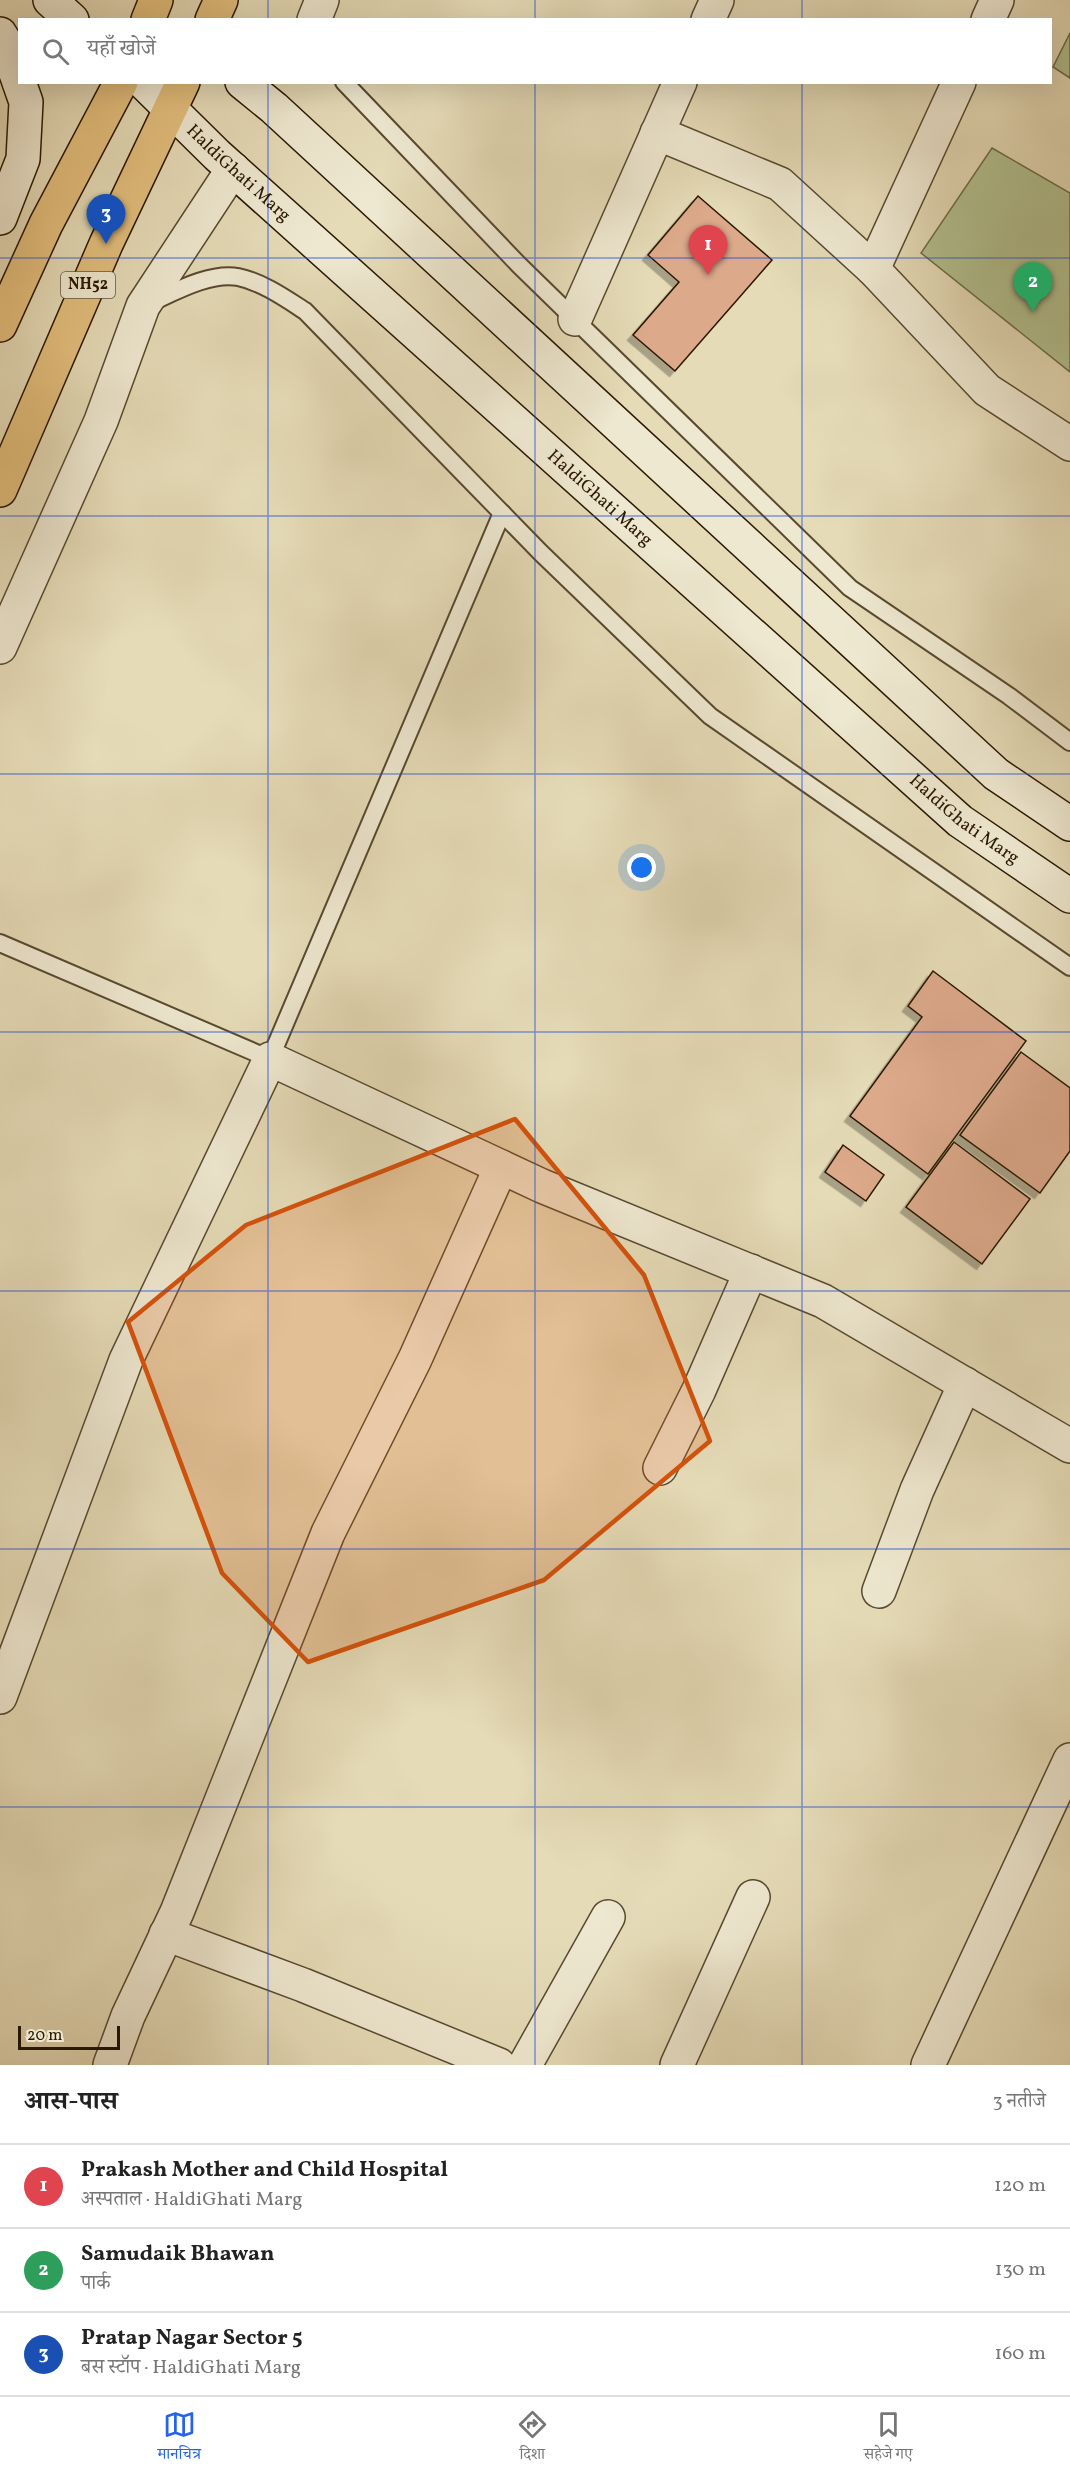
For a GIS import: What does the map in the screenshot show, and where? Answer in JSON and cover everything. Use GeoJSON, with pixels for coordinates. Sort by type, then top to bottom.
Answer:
{"type":"FeatureCollection","features":[{"type":"Feature","properties":{"kind":"highway"},"geometry":{"type":"LineString","coordinates":[[213,18],[221,0]]}},
{"type":"Feature","properties":{"kind":"highway"},"geometry":{"type":"LineString","coordinates":[[0,325],[46,224],[121,84]]}},
{"type":"Feature","properties":{"kind":"highway","name":"NH52"},"geometry":{"type":"LineString","coordinates":[[0,490],[106,244],[177,96]]}},
{"type":"Feature","properties":{"kind":"street"},"geometry":{"type":"LineString","coordinates":[[50,0],[70,18]]}},
{"type":"Feature","properties":{"kind":"street"},"geometry":{"type":"LineString","coordinates":[[315,18],[322,0]]}},
{"type":"Feature","properties":{"kind":"street"},"geometry":{"type":"LineString","coordinates":[[709,18],[717,0]]}},
{"type":"Feature","properties":{"kind":"street"},"geometry":{"type":"LineString","coordinates":[[989,18],[997,0]]}},
{"type":"Feature","properties":{"kind":"street"},"geometry":{"type":"LineString","coordinates":[[0,34],[18,79]]}},
{"type":"Feature","properties":{"kind":"street"},"geometry":{"type":"LineString","coordinates":[[0,218],[23,159],[26,102],[20,84]]}},
{"type":"Feature","properties":{"kind":"street","name":"HaldiGhati Marg"},"geometry":{"type":"LineString","coordinates":[[149,84],[177,96],[233,169],[960,821],[1070,896]]}},
{"type":"Feature","properties":{"kind":"street"},"geometry":{"type":"LineString","coordinates":[[244,84],[283,116],[996,774],[1070,824]]}},
{"type":"Feature","properties":{"kind":"street"},"geometry":{"type":"LineString","coordinates":[[575,319],[679,84]]}},
{"type":"Feature","properties":{"kind":"street"},"geometry":{"type":"LineString","coordinates":[[873,269],[958,84]]}},
{"type":"Feature","properties":{"kind":"street"},"geometry":{"type":"LineString","coordinates":[[657,133],[780,184],[873,269],[987,390],[1070,444]]}},
{"type":"Feature","properties":{"kind":"street"},"geometry":{"type":"LineString","coordinates":[[0,647],[101,421],[143,306],[233,169]]}},
{"type":"Feature","properties":{"kind":"street"},"geometry":{"type":"LineString","coordinates":[[0,1697],[126,1360],[270,1059],[542,1186],[823,1301],[1070,1446]]}},
{"type":"Feature","properties":{"kind":"street"},"geometry":{"type":"LineString","coordinates":[[110,2065],[128,2016],[166,1934],[244,1748],[328,1533],[415,1359],[501,1167]]}},
{"type":"Feature","properties":{"kind":"street"},"geometry":{"type":"LineString","coordinates":[[660,1468],[699,1390],[752,1271]]}},
{"type":"Feature","properties":{"kind":"street"},"geometry":{"type":"LineString","coordinates":[[879,1591],[917,1490],[965,1384]]}},
{"type":"Feature","properties":{"kind":"street"},"geometry":{"type":"LineString","coordinates":[[928,2065],[1070,1760]]}},
{"type":"Feature","properties":{"kind":"street"},"geometry":{"type":"LineString","coordinates":[[677,2065],[753,1897]]}},
{"type":"Feature","properties":{"kind":"street"},"geometry":{"type":"LineString","coordinates":[[525,2065],[608,1917]]}},
{"type":"Feature","properties":{"kind":"street"},"geometry":{"type":"LineString","coordinates":[[166,1934],[303,1984],[499,2065]]}},
{"type":"Feature","properties":{"kind":"lane"},"geometry":{"type":"LineString","coordinates":[[346,84],[575,319],[850,588],[1009,696],[1070,742]]}},
{"type":"Feature","properties":{"kind":"lane"},"geometry":{"type":"LineString","coordinates":[[143,306],[202,280],[237,276],[272,290],[305,311],[502,513],[710,716],[1070,967]]}},
{"type":"Feature","properties":{"kind":"lane"},"geometry":{"type":"LineString","coordinates":[[0,943],[270,1059],[502,513]]}},
{"type":"Feature","properties":{"kind":"highlighted area"},"geometry":{"type":"Polygon","coordinates":[[[515,1119],[644,1275],[710,1441],[544,1580],[308,1662],[222,1573],[128,1322],[246,1225],[515,1119]]]}},
{"type":"Feature","properties":{"kind":"green space"},"geometry":{"type":"Polygon","coordinates":[[[1070,33],[1070,78],[1053,67],[1070,33]]]}},
{"type":"Feature","properties":{"kind":"green space"},"geometry":{"type":"Polygon","coordinates":[[[992,148],[1070,193],[1070,372],[921,253],[992,148]]]}},
{"type":"Feature","properties":{"kind":"building"},"geometry":{"type":"Polygon","coordinates":[[[698,196],[772,260],[675,371],[633,335],[679,282],[648,255],[698,196]]]}},
{"type":"Feature","properties":{"kind":"building"},"geometry":{"type":"Polygon","coordinates":[[[933,971],[1026,1041],[928,1174],[850,1116],[922,1017],[908,1006],[933,971]]]}},
{"type":"Feature","properties":{"kind":"building"},"geometry":{"type":"Polygon","coordinates":[[[1021,1052],[1070,1088],[1070,1151],[1040,1193],[960,1135],[1021,1052]]]}},
{"type":"Feature","properties":{"kind":"building"},"geometry":{"type":"Polygon","coordinates":[[[954,1142],[1030,1199],[982,1264],[906,1207],[954,1142]]]}},
{"type":"Feature","properties":{"kind":"building"},"geometry":{"type":"Polygon","coordinates":[[[843,1145],[884,1175],[866,1201],[825,1172],[843,1145]]]}},
{"type":"Feature","properties":{"kind":"place","name":"Pratap Nagar Sector 5"},"geometry":{"type":"Point","coordinates":[106,244]}},
{"type":"Feature","properties":{"kind":"place","name":"Prakash Mother and Child Hospital"},"geometry":{"type":"Point","coordinates":[708,275]}},
{"type":"Feature","properties":{"kind":"place","name":"Samudaik Bhawan"},"geometry":{"type":"Point","coordinates":[1033,312]}}]}
